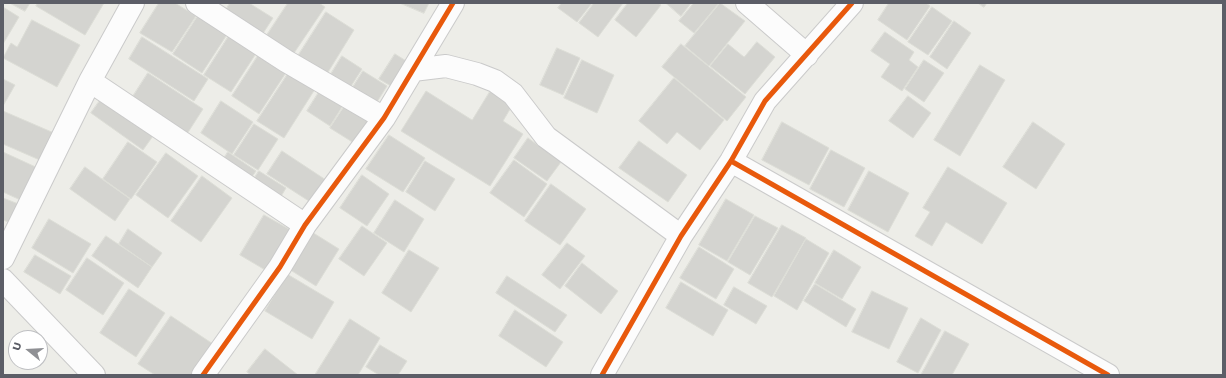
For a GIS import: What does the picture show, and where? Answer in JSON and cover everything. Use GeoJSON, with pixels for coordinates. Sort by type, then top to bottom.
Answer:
{"type":"FeatureCollection","features":[{"type":"Feature","properties":{"kind":"street"},"geometry":{"type":"LineString","coordinates":[[3,258],[90,81],[133,3]]}},
{"type":"Feature","properties":{"kind":"street"},"geometry":{"type":"LineString","coordinates":[[197,3],[286,61],[384,118]]}},
{"type":"Feature","properties":{"kind":"street"},"geometry":{"type":"LineString","coordinates":[[203,375],[280,267],[305,225],[384,118],[453,3]]}},
{"type":"Feature","properties":{"kind":"street"},"geometry":{"type":"LineString","coordinates":[[746,3],[807,55]]}},
{"type":"Feature","properties":{"kind":"street"},"geometry":{"type":"LineString","coordinates":[[602,375],[681,236],[731,160],[765,101],[852,3]]}},
{"type":"Feature","properties":{"kind":"street"},"geometry":{"type":"LineString","coordinates":[[413,70],[446,66],[477,74],[494,81],[513,94],[546,137],[681,236]]}},
{"type":"Feature","properties":{"kind":"street"},"geometry":{"type":"LineString","coordinates":[[90,81],[305,225]]}},
{"type":"Feature","properties":{"kind":"street"},"geometry":{"type":"LineString","coordinates":[[731,160],[1108,375]]}},
{"type":"Feature","properties":{"kind":"street"},"geometry":{"type":"LineString","coordinates":[[3,280],[94,375]]}},
{"type":"Feature","properties":{"kind":"building"},"geometry":{"type":"Polygon","coordinates":[[[10,3],[30,3],[25,11],[10,3]]]}},
{"type":"Feature","properties":{"kind":"building"},"geometry":{"type":"Polygon","coordinates":[[[38,3],[104,3],[85,35],[36,6],[38,3]]]}},
{"type":"Feature","properties":{"kind":"building"},"geometry":{"type":"Polygon","coordinates":[[[159,3],[175,3],[196,16],[172,52],[140,33],[159,3]]]}},
{"type":"Feature","properties":{"kind":"building"},"geometry":{"type":"Polygon","coordinates":[[[230,3],[249,3],[273,18],[260,38],[223,15],[230,3]]]}},
{"type":"Feature","properties":{"kind":"building"},"geometry":{"type":"Polygon","coordinates":[[[288,3],[319,3],[325,7],[292,56],[265,38],[288,3]]]}},
{"type":"Feature","properties":{"kind":"building"},"geometry":{"type":"Polygon","coordinates":[[[400,3],[429,3],[424,13],[400,3]]]}},
{"type":"Feature","properties":{"kind":"building"},"geometry":{"type":"Polygon","coordinates":[[[562,3],[592,3],[577,22],[558,8],[562,3]]]}},
{"type":"Feature","properties":{"kind":"building"},"geometry":{"type":"Polygon","coordinates":[[[594,3],[623,3],[598,37],[579,23],[594,3]]]}},
{"type":"Feature","properties":{"kind":"building"},"geometry":{"type":"Polygon","coordinates":[[[628,3],[658,3],[661,5],[636,37],[615,20],[628,3]]]}},
{"type":"Feature","properties":{"kind":"building"},"geometry":{"type":"Polygon","coordinates":[[[666,3],[691,3],[681,16],[666,3]]]}},
{"type":"Feature","properties":{"kind":"building"},"geometry":{"type":"Polygon","coordinates":[[[694,3],[719,3],[694,33],[679,21],[694,3]]]}},
{"type":"Feature","properties":{"kind":"building"},"geometry":{"type":"Polygon","coordinates":[[[720,3],[745,21],[709,66],[685,46],[720,3]]]}},
{"type":"Feature","properties":{"kind":"building"},"geometry":{"type":"Polygon","coordinates":[[[889,3],[926,3],[930,6],[907,40],[878,20],[889,3]]]}},
{"type":"Feature","properties":{"kind":"building"},"geometry":{"type":"Polygon","coordinates":[[[978,3],[987,3],[984,7],[978,3]]]}},
{"type":"Feature","properties":{"kind":"building"},"geometry":{"type":"Polygon","coordinates":[[[3,7],[19,17],[3,44],[3,7]]]}},
{"type":"Feature","properties":{"kind":"building"},"geometry":{"type":"Polygon","coordinates":[[[932,7],[952,21],[928,55],[908,42],[932,7]]]}},
{"type":"Feature","properties":{"kind":"building"},"geometry":{"type":"Polygon","coordinates":[[[326,12],[354,30],[325,77],[296,59],[326,12]]]}},
{"type":"Feature","properties":{"kind":"building"},"geometry":{"type":"Polygon","coordinates":[[[199,14],[228,33],[202,73],[173,54],[199,14]]]}},
{"type":"Feature","properties":{"kind":"building"},"geometry":{"type":"Polygon","coordinates":[[[32,20],[80,45],[57,87],[3,58],[11,43],[17,47],[32,20]]]}},
{"type":"Feature","properties":{"kind":"building"},"geometry":{"type":"Polygon","coordinates":[[[954,21],[971,33],[947,69],[930,57],[954,21]]]}},
{"type":"Feature","properties":{"kind":"building"},"geometry":{"type":"Polygon","coordinates":[[[885,32],[914,52],[909,60],[918,67],[902,91],[881,77],[890,64],[871,51],[885,32]]]}},
{"type":"Feature","properties":{"kind":"building"},"geometry":{"type":"Polygon","coordinates":[[[230,34],[257,52],[231,92],[204,75],[230,34]]]}},
{"type":"Feature","properties":{"kind":"building"},"geometry":{"type":"Polygon","coordinates":[[[142,37],[208,79],[194,101],[129,59],[142,37]]]}},
{"type":"Feature","properties":{"kind":"building"},"geometry":{"type":"Polygon","coordinates":[[[757,42],[775,57],[745,94],[710,66],[728,44],[744,57],[757,42]]]}},
{"type":"Feature","properties":{"kind":"building"},"geometry":{"type":"Polygon","coordinates":[[[681,44],[746,97],[727,121],[662,67],[681,44]]]}},
{"type":"Feature","properties":{"kind":"building"},"geometry":{"type":"Polygon","coordinates":[[[557,48],[580,58],[563,95],[540,85],[557,48]]]}},
{"type":"Feature","properties":{"kind":"building"},"geometry":{"type":"Polygon","coordinates":[[[261,51],[289,68],[259,114],[232,96],[261,51]]]}},
{"type":"Feature","properties":{"kind":"building"},"geometry":{"type":"Polygon","coordinates":[[[395,54],[411,64],[396,89],[379,79],[395,54]]]}},
{"type":"Feature","properties":{"kind":"building"},"geometry":{"type":"Polygon","coordinates":[[[342,56],[362,69],[346,94],[326,82],[342,56]]]}},
{"type":"Feature","properties":{"kind":"building"},"geometry":{"type":"Polygon","coordinates":[[[582,60],[614,75],[597,113],[564,98],[582,60]]]}},
{"type":"Feature","properties":{"kind":"building"},"geometry":{"type":"Polygon","coordinates":[[[924,60],[944,73],[924,102],[905,89],[924,60]]]}},
{"type":"Feature","properties":{"kind":"building"},"geometry":{"type":"Polygon","coordinates":[[[980,65],[1005,80],[960,156],[934,140],[980,65]]]}},
{"type":"Feature","properties":{"kind":"building"},"geometry":{"type":"Polygon","coordinates":[[[291,69],[317,86],[284,138],[257,121],[291,69]]]}},
{"type":"Feature","properties":{"kind":"building"},"geometry":{"type":"Polygon","coordinates":[[[363,71],[387,86],[372,110],[348,95],[363,71]]]}},
{"type":"Feature","properties":{"kind":"building"},"geometry":{"type":"Polygon","coordinates":[[[148,73],[203,109],[185,137],[130,101],[148,73]]]}},
{"type":"Feature","properties":{"kind":"building"},"geometry":{"type":"Polygon","coordinates":[[[674,78],[724,120],[700,150],[677,132],[667,144],[639,121],[674,78]]]}},
{"type":"Feature","properties":{"kind":"building"},"geometry":{"type":"Polygon","coordinates":[[[3,79],[15,85],[3,106],[3,79]]]}},
{"type":"Feature","properties":{"kind":"building"},"geometry":{"type":"Polygon","coordinates":[[[324,84],[347,99],[330,126],[307,111],[324,84]]]}},
{"type":"Feature","properties":{"kind":"building"},"geometry":{"type":"Polygon","coordinates":[[[491,90],[513,104],[503,121],[523,134],[490,186],[401,131],[426,91],[472,120],[491,90]]]}},
{"type":"Feature","properties":{"kind":"building"},"geometry":{"type":"Polygon","coordinates":[[[908,96],[931,113],[913,138],[889,121],[908,96]]]}},
{"type":"Feature","properties":{"kind":"building"},"geometry":{"type":"Polygon","coordinates":[[[101,99],[153,136],[143,150],[91,113],[101,99]]]}},
{"type":"Feature","properties":{"kind":"building"},"geometry":{"type":"Polygon","coordinates":[[[349,99],[372,115],[354,143],[330,128],[349,99]]]}},
{"type":"Feature","properties":{"kind":"building"},"geometry":{"type":"Polygon","coordinates":[[[221,101],[253,122],[232,154],[201,133],[221,101]]]}},
{"type":"Feature","properties":{"kind":"building"},"geometry":{"type":"Polygon","coordinates":[[[3,111],[54,133],[42,161],[3,144],[3,111]]]}},
{"type":"Feature","properties":{"kind":"building"},"geometry":{"type":"Polygon","coordinates":[[[782,122],[829,148],[809,185],[762,160],[782,122]]]}},
{"type":"Feature","properties":{"kind":"building"},"geometry":{"type":"Polygon","coordinates":[[[1033,122],[1065,144],[1036,189],[1003,167],[1033,122]]]}},
{"type":"Feature","properties":{"kind":"building"},"geometry":{"type":"Polygon","coordinates":[[[254,124],[278,139],[258,170],[234,155],[254,124]]]}},
{"type":"Feature","properties":{"kind":"building"},"geometry":{"type":"Polygon","coordinates":[[[389,135],[425,158],[403,192],[366,169],[389,135]]]}},
{"type":"Feature","properties":{"kind":"building"},"geometry":{"type":"Polygon","coordinates":[[[528,138],[561,162],[547,181],[514,158],[528,138]]]}},
{"type":"Feature","properties":{"kind":"building"},"geometry":{"type":"Polygon","coordinates":[[[639,141],[687,175],[668,202],[619,168],[639,141]]]}},
{"type":"Feature","properties":{"kind":"building"},"geometry":{"type":"Polygon","coordinates":[[[128,142],[157,162],[131,199],[103,179],[128,142]]]}},
{"type":"Feature","properties":{"kind":"building"},"geometry":{"type":"Polygon","coordinates":[[[831,150],[865,168],[844,207],[810,189],[831,150]]]}},
{"type":"Feature","properties":{"kind":"building"},"geometry":{"type":"Polygon","coordinates":[[[282,151],[329,182],[315,205],[267,174],[282,151]]]}},
{"type":"Feature","properties":{"kind":"building"},"geometry":{"type":"Polygon","coordinates":[[[3,152],[40,169],[25,202],[3,192],[3,152]]]}},
{"type":"Feature","properties":{"kind":"building"},"geometry":{"type":"Polygon","coordinates":[[[228,152],[256,171],[247,184],[219,166],[228,152]]]}},
{"type":"Feature","properties":{"kind":"building"},"geometry":{"type":"Polygon","coordinates":[[[166,153],[198,176],[168,218],[136,195],[166,153]]]}},
{"type":"Feature","properties":{"kind":"building"},"geometry":{"type":"Polygon","coordinates":[[[514,160],[547,184],[524,217],[490,193],[514,160]]]}},
{"type":"Feature","properties":{"kind":"building"},"geometry":{"type":"Polygon","coordinates":[[[425,161],[455,179],[435,211],[406,192],[425,161]]]}},
{"type":"Feature","properties":{"kind":"building"},"geometry":{"type":"Polygon","coordinates":[[[85,167],[130,199],[115,221],[70,189],[85,167]]]}},
{"type":"Feature","properties":{"kind":"building"},"geometry":{"type":"Polygon","coordinates":[[[948,167],[1007,203],[982,244],[946,222],[932,246],[915,236],[930,212],[923,208],[948,167]]]}},
{"type":"Feature","properties":{"kind":"building"},"geometry":{"type":"Polygon","coordinates":[[[259,171],[286,188],[277,203],[250,185],[259,171]]]}},
{"type":"Feature","properties":{"kind":"building"},"geometry":{"type":"Polygon","coordinates":[[[869,171],[909,193],[888,232],[848,210],[869,171]]]}},
{"type":"Feature","properties":{"kind":"building"},"geometry":{"type":"Polygon","coordinates":[[[362,175],[389,194],[367,226],[340,208],[362,175]]]}},
{"type":"Feature","properties":{"kind":"building"},"geometry":{"type":"Polygon","coordinates":[[[202,176],[232,198],[201,242],[171,221],[202,176]]]}},
{"type":"Feature","properties":{"kind":"building"},"geometry":{"type":"Polygon","coordinates":[[[551,184],[586,209],[560,245],[525,221],[551,184]]]}},
{"type":"Feature","properties":{"kind":"building"},"geometry":{"type":"Polygon","coordinates":[[[3,198],[21,205],[14,224],[3,220],[3,198]]]}},
{"type":"Feature","properties":{"kind":"building"},"geometry":{"type":"Polygon","coordinates":[[[726,199],[754,215],[727,261],[699,245],[726,199]]]}},
{"type":"Feature","properties":{"kind":"building"},"geometry":{"type":"Polygon","coordinates":[[[395,200],[424,219],[404,252],[374,233],[395,200]]]}},
{"type":"Feature","properties":{"kind":"building"},"geometry":{"type":"Polygon","coordinates":[[[264,215],[296,233],[272,274],[240,255],[264,215]]]}},
{"type":"Feature","properties":{"kind":"building"},"geometry":{"type":"Polygon","coordinates":[[[755,216],[778,228],[750,275],[728,262],[755,216]]]}},
{"type":"Feature","properties":{"kind":"building"},"geometry":{"type":"Polygon","coordinates":[[[49,219],[91,244],[73,273],[32,248],[49,219]]]}},
{"type":"Feature","properties":{"kind":"building"},"geometry":{"type":"Polygon","coordinates":[[[782,225],[806,238],[772,297],[748,283],[782,225]]]}},
{"type":"Feature","properties":{"kind":"building"},"geometry":{"type":"Polygon","coordinates":[[[362,226],[387,243],[364,276],[339,259],[362,226]]]}},
{"type":"Feature","properties":{"kind":"building"},"geometry":{"type":"Polygon","coordinates":[[[128,229],[162,253],[152,267],[119,244],[128,229]]]}},
{"type":"Feature","properties":{"kind":"building"},"geometry":{"type":"Polygon","coordinates":[[[307,229],[339,249],[316,286],[284,266],[307,229]]]}},
{"type":"Feature","properties":{"kind":"building"},"geometry":{"type":"Polygon","coordinates":[[[106,236],[152,267],[138,288],[92,256],[106,236]]]}},
{"type":"Feature","properties":{"kind":"building"},"geometry":{"type":"Polygon","coordinates":[[[806,239],[829,253],[797,310],[774,296],[806,239]]]}},
{"type":"Feature","properties":{"kind":"building"},"geometry":{"type":"Polygon","coordinates":[[[567,243],[585,256],[560,289],[542,275],[567,243]]]}},
{"type":"Feature","properties":{"kind":"building"},"geometry":{"type":"Polygon","coordinates":[[[699,247],[734,269],[716,299],[680,278],[699,247]]]}},
{"type":"Feature","properties":{"kind":"building"},"geometry":{"type":"Polygon","coordinates":[[[409,250],[439,268],[411,312],[382,293],[409,250]]]}},
{"type":"Feature","properties":{"kind":"building"},"geometry":{"type":"Polygon","coordinates":[[[834,250],[861,267],[842,299],[815,283],[834,250]]]}},
{"type":"Feature","properties":{"kind":"building"},"geometry":{"type":"Polygon","coordinates":[[[35,255],[71,276],[60,294],[24,272],[35,255]]]}},
{"type":"Feature","properties":{"kind":"building"},"geometry":{"type":"Polygon","coordinates":[[[87,258],[124,283],[103,315],[66,290],[87,258]]]}},
{"type":"Feature","properties":{"kind":"building"},"geometry":{"type":"Polygon","coordinates":[[[582,263],[618,291],[601,314],[565,286],[582,263]]]}},
{"type":"Feature","properties":{"kind":"building"},"geometry":{"type":"Polygon","coordinates":[[[287,274],[334,302],[312,339],[265,311],[287,274]]]}},
{"type":"Feature","properties":{"kind":"building"},"geometry":{"type":"Polygon","coordinates":[[[507,276],[567,315],[555,332],[496,293],[507,276]]]}},
{"type":"Feature","properties":{"kind":"building"},"geometry":{"type":"Polygon","coordinates":[[[681,282],[728,310],[713,336],[666,308],[681,282]]]}},
{"type":"Feature","properties":{"kind":"building"},"geometry":{"type":"Polygon","coordinates":[[[815,284],[856,309],[846,327],[804,301],[815,284]]]}},
{"type":"Feature","properties":{"kind":"building"},"geometry":{"type":"Polygon","coordinates":[[[734,287],[767,306],[756,324],[724,305],[734,287]]]}},
{"type":"Feature","properties":{"kind":"building"},"geometry":{"type":"Polygon","coordinates":[[[129,289],[165,313],[136,357],[100,333],[129,289]]]}},
{"type":"Feature","properties":{"kind":"building"},"geometry":{"type":"Polygon","coordinates":[[[872,291],[908,308],[889,349],[852,332],[872,291]]]}},
{"type":"Feature","properties":{"kind":"building"},"geometry":{"type":"Polygon","coordinates":[[[515,310],[563,342],[546,367],[499,336],[515,310]]]}},
{"type":"Feature","properties":{"kind":"building"},"geometry":{"type":"Polygon","coordinates":[[[171,316],[219,348],[201,375],[155,375],[138,364],[171,316]]]}},
{"type":"Feature","properties":{"kind":"building"},"geometry":{"type":"Polygon","coordinates":[[[921,318],[941,330],[918,373],[897,362],[921,318]]]}},
{"type":"Feature","properties":{"kind":"building"},"geometry":{"type":"Polygon","coordinates":[[[350,319],[380,338],[358,375],[315,375],[350,319]]]}},
{"type":"Feature","properties":{"kind":"building"},"geometry":{"type":"Polygon","coordinates":[[[945,331],[969,344],[952,375],[921,375],[945,331]]]}},
{"type":"Feature","properties":{"kind":"building"},"geometry":{"type":"Polygon","coordinates":[[[380,345],[407,361],[398,375],[379,375],[366,367],[380,345]]]}},
{"type":"Feature","properties":{"kind":"building"},"geometry":{"type":"Polygon","coordinates":[[[265,349],[298,375],[251,375],[247,372],[265,349]]]}},
{"type":"Feature","properties":{"kind":"cycle path"},"geometry":{"type":"LineString","coordinates":[[203,375],[280,267],[305,225],[384,118],[453,3]]}},
{"type":"Feature","properties":{"kind":"cycle path"},"geometry":{"type":"LineString","coordinates":[[602,375],[681,236],[731,161],[765,101],[852,3]]}},
{"type":"Feature","properties":{"kind":"cycle path"},"geometry":{"type":"LineString","coordinates":[[731,161],[1108,375]]}}]}
